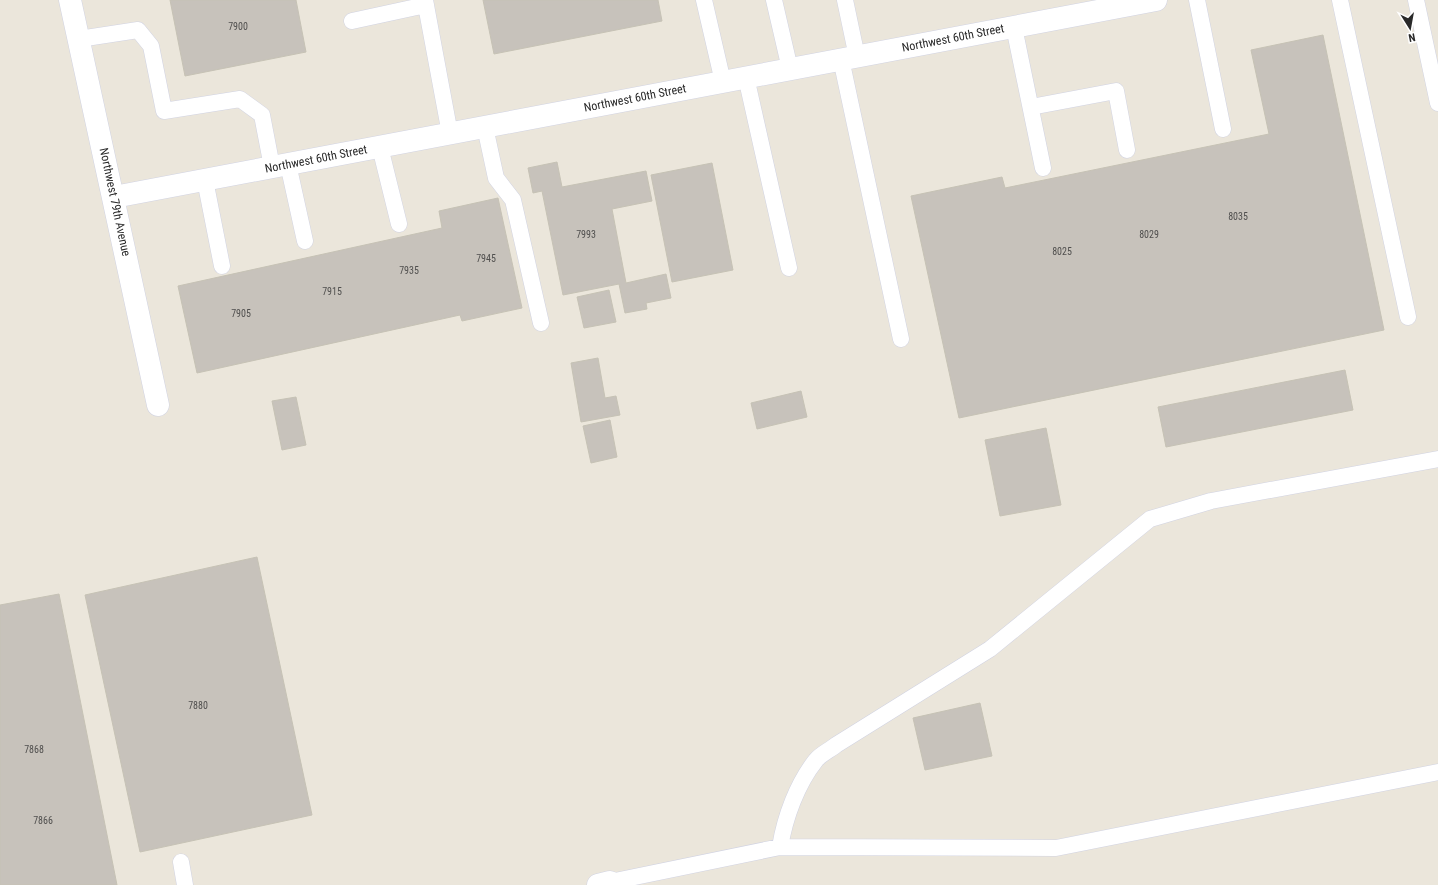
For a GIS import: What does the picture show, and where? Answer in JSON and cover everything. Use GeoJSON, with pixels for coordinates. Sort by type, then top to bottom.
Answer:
{"type":"FeatureCollection","features":[{"type":"Feature","properties":{"kind":"street","name":"Northwest 79th Avenue"},"geometry":{"type":"LineString","coordinates":[[70,0],[158,405]]}},
{"type":"Feature","properties":{"kind":"street","name":"Northwest 60th Street"},"geometry":{"type":"LineString","coordinates":[[114,197],[1014,27],[1086,6],[1156,0]]}},
{"type":"Feature","properties":{"kind":"lane"},"geometry":{"type":"LineString","coordinates":[[704,0],[724,82]]}},
{"type":"Feature","properties":{"kind":"lane"},"geometry":{"type":"LineString","coordinates":[[774,0],[790,69]]}},
{"type":"Feature","properties":{"kind":"lane"},"geometry":{"type":"LineString","coordinates":[[845,0],[849,58],[901,339]]}},
{"type":"Feature","properties":{"kind":"lane"},"geometry":{"type":"LineString","coordinates":[[1198,0],[1223,129]]}},
{"type":"Feature","properties":{"kind":"lane"},"geometry":{"type":"LineString","coordinates":[[1340,0],[1408,316]]}},
{"type":"Feature","properties":{"kind":"lane"},"geometry":{"type":"LineString","coordinates":[[1416,0],[1438,103]]}},
{"type":"Feature","properties":{"kind":"lane"},"geometry":{"type":"LineString","coordinates":[[352,21],[426,3],[450,134]]}},
{"type":"Feature","properties":{"kind":"lane"},"geometry":{"type":"LineString","coordinates":[[1014,27],[1043,168]]}},
{"type":"Feature","properties":{"kind":"lane"},"geometry":{"type":"LineString","coordinates":[[79,39],[138,30],[151,46],[164,111],[240,99],[262,115],[305,242]]}},
{"type":"Feature","properties":{"kind":"lane"},"geometry":{"type":"LineString","coordinates":[[746,77],[789,268]]}},
{"type":"Feature","properties":{"kind":"lane"},"geometry":{"type":"LineString","coordinates":[[1031,107],[1116,91],[1127,150]]}},
{"type":"Feature","properties":{"kind":"lane"},"geometry":{"type":"LineString","coordinates":[[486,127],[496,178],[513,200],[541,323]]}},
{"type":"Feature","properties":{"kind":"lane"},"geometry":{"type":"LineString","coordinates":[[380,147],[399,224]]}},
{"type":"Feature","properties":{"kind":"lane"},"geometry":{"type":"LineString","coordinates":[[205,180],[222,266]]}},
{"type":"Feature","properties":{"kind":"lane"},"geometry":{"type":"LineString","coordinates":[[780,847],[791,806],[803,781],[817,759],[842,741],[990,649],[1150,519],[1211,501],[1438,459]]}},
{"type":"Feature","properties":{"kind":"lane"},"geometry":{"type":"LineString","coordinates":[[604,884],[780,847],[1056,848],[1438,772]]}},
{"type":"Feature","properties":{"kind":"lane"},"geometry":{"type":"LineString","coordinates":[[181,862],[185,885]]}},
{"type":"Feature","properties":{"kind":"building"},"geometry":{"type":"Polygon","coordinates":[[[170,0],[296,0],[306,52],[185,76],[170,0]]]}},
{"type":"Feature","properties":{"kind":"building"},"geometry":{"type":"Polygon","coordinates":[[[483,0],[658,0],[662,21],[494,54],[483,0]]]}},
{"type":"Feature","properties":{"kind":"building"},"geometry":{"type":"Polygon","coordinates":[[[1323,35],[1384,330],[959,418],[911,196],[1002,177],[1005,188],[1269,134],[1251,50],[1323,35]]]}},
{"type":"Feature","properties":{"kind":"building"},"geometry":{"type":"Polygon","coordinates":[[[557,162],[562,187],[646,171],[652,201],[612,209],[626,283],[666,274],[671,298],[646,303],[647,309],[625,313],[619,284],[563,295],[542,191],[533,193],[528,168],[557,162]]]}},
{"type":"Feature","properties":{"kind":"building"},"geometry":{"type":"Polygon","coordinates":[[[712,163],[733,270],[672,282],[651,175],[712,163]]]}},
{"type":"Feature","properties":{"kind":"building"},"geometry":{"type":"Polygon","coordinates":[[[498,198],[522,308],[462,321],[460,315],[197,373],[178,286],[442,228],[439,211],[498,198]]]}},
{"type":"Feature","properties":{"kind":"building"},"geometry":{"type":"Polygon","coordinates":[[[609,290],[616,322],[584,328],[577,297],[609,290]]]}},
{"type":"Feature","properties":{"kind":"building"},"geometry":{"type":"Polygon","coordinates":[[[598,358],[605,398],[616,396],[620,415],[581,422],[571,363],[598,358]]]}},
{"type":"Feature","properties":{"kind":"building"},"geometry":{"type":"Polygon","coordinates":[[[1345,370],[1353,410],[1166,447],[1158,407],[1345,370]]]}},
{"type":"Feature","properties":{"kind":"building"},"geometry":{"type":"Polygon","coordinates":[[[801,391],[807,417],[757,429],[751,403],[801,391]]]}},
{"type":"Feature","properties":{"kind":"building"},"geometry":{"type":"Polygon","coordinates":[[[296,397],[306,445],[282,450],[272,401],[296,397]]]}},
{"type":"Feature","properties":{"kind":"building"},"geometry":{"type":"Polygon","coordinates":[[[610,420],[617,457],[591,463],[583,426],[610,420]]]}},
{"type":"Feature","properties":{"kind":"building"},"geometry":{"type":"Polygon","coordinates":[[[1046,428],[1061,505],[1000,516],[985,440],[1046,428]]]}},
{"type":"Feature","properties":{"kind":"building"},"geometry":{"type":"Polygon","coordinates":[[[257,557],[312,815],[140,852],[85,595],[257,557]]]}},
{"type":"Feature","properties":{"kind":"building"},"geometry":{"type":"Polygon","coordinates":[[[59,594],[117,885],[0,885],[0,605],[59,594]]]}},
{"type":"Feature","properties":{"kind":"building"},"geometry":{"type":"Polygon","coordinates":[[[980,703],[992,756],[925,770],[913,718],[980,703]]]}}]}
